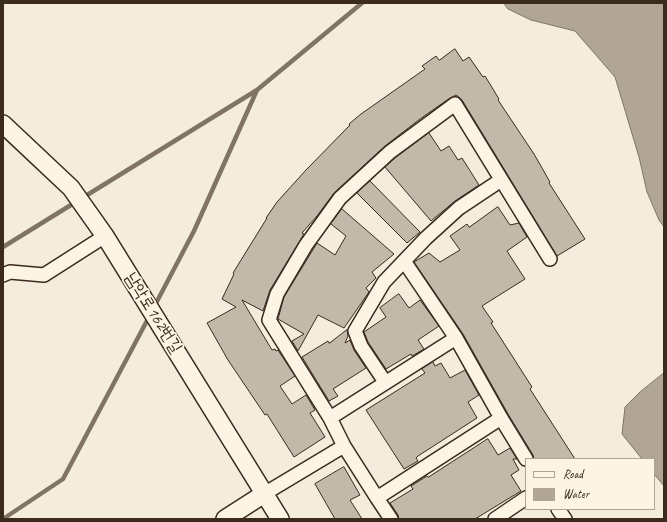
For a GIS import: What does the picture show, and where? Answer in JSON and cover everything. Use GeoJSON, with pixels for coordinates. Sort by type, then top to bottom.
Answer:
{"type":"FeatureCollection","features":[{"type":"Feature","properties":{"kind":"street"},"geometry":{"type":"LineString","coordinates":[[391,519],[344,446],[330,418],[269,320],[276,294],[306,245],[340,198],[390,152],[455,104],[550,259]]}},
{"type":"Feature","properties":{"kind":"street","name":"남악로162번길"},"geometry":{"type":"LineString","coordinates":[[3,124],[71,188],[102,232],[280,519]]}},
{"type":"Feature","properties":{"kind":"street"},"geometry":{"type":"LineString","coordinates":[[385,382],[361,346],[355,331],[384,282],[426,238],[459,208],[501,180]]}},
{"type":"Feature","properties":{"kind":"street"},"geometry":{"type":"LineString","coordinates":[[3,275],[10,272],[44,275],[102,232]]}},
{"type":"Feature","properties":{"kind":"street"},"geometry":{"type":"LineString","coordinates":[[404,262],[456,338],[525,458]]}},
{"type":"Feature","properties":{"kind":"street"},"geometry":{"type":"LineString","coordinates":[[330,418],[456,338]]}},
{"type":"Feature","properties":{"kind":"street"},"geometry":{"type":"LineString","coordinates":[[377,498],[501,418]]}},
{"type":"Feature","properties":{"kind":"street"},"geometry":{"type":"LineString","coordinates":[[224,519],[344,446]]}},
{"type":"Feature","properties":{"kind":"street"},"geometry":{"type":"LineString","coordinates":[[495,519],[525,499]]}},
{"type":"Feature","properties":{"kind":"street"},"geometry":{"type":"LineString","coordinates":[[559,510],[564,519]]}},
{"type":"Feature","properties":{"kind":"water"},"geometry":{"type":"Polygon","coordinates":[[[504,3],[664,3],[664,227],[659,220],[647,192],[639,157],[615,77],[575,31],[531,20],[508,9],[504,3]]]}},
{"type":"Feature","properties":{"kind":"water"},"geometry":{"type":"Polygon","coordinates":[[[664,373],[664,486],[655,475],[655,458],[641,458],[622,434],[625,407],[640,392],[664,373]]]}},
{"type":"Feature","properties":{"kind":"building"},"geometry":{"type":"Polygon","coordinates":[[[455,49],[463,61],[469,57],[483,77],[485,76],[499,99],[498,100],[534,154],[550,182],[549,183],[585,239],[557,256],[459,97],[456,95],[450,98],[420,119],[385,146],[334,193],[302,233],[304,234],[270,290],[263,311],[242,300],[272,350],[278,350],[295,376],[280,386],[292,404],[306,395],[315,410],[310,413],[325,437],[294,457],[267,414],[265,415],[228,360],[207,323],[236,307],[222,299],[234,274],[233,273],[277,202],[350,125],[349,124],[425,69],[422,66],[436,56],[439,60],[455,49]]]}},
{"type":"Feature","properties":{"kind":"building"},"geometry":{"type":"Polygon","coordinates":[[[429,133],[441,151],[449,146],[458,160],[462,158],[479,185],[455,201],[431,221],[385,167],[429,133]]]}},
{"type":"Feature","properties":{"kind":"building"},"geometry":{"type":"Polygon","coordinates":[[[370,181],[420,232],[407,243],[357,193],[370,181]]]}},
{"type":"Feature","properties":{"kind":"building"},"geometry":{"type":"Polygon","coordinates":[[[498,207],[510,225],[519,223],[527,237],[507,251],[525,279],[482,306],[493,322],[491,323],[532,387],[530,389],[574,458],[534,458],[463,334],[414,262],[429,253],[440,262],[460,250],[450,236],[467,224],[469,227],[498,207]]]}},
{"type":"Feature","properties":{"kind":"building"},"geometry":{"type":"Polygon","coordinates":[[[342,209],[394,254],[372,272],[376,278],[366,288],[369,292],[344,328],[318,315],[298,351],[292,341],[304,334],[278,319],[284,297],[317,243],[335,255],[346,236],[331,224],[342,209]]]}},
{"type":"Feature","properties":{"kind":"building"},"geometry":{"type":"Polygon","coordinates":[[[399,294],[409,308],[420,300],[439,326],[418,340],[424,349],[412,356],[411,354],[386,369],[368,342],[364,332],[386,317],[380,308],[399,294]]]}},
{"type":"Feature","properties":{"kind":"building"},"geometry":{"type":"Polygon","coordinates":[[[347,330],[348,336],[345,343],[350,340],[354,350],[366,368],[333,389],[338,396],[329,401],[302,357],[328,341],[329,343],[347,330]]]}},
{"type":"Feature","properties":{"kind":"building"},"geometry":{"type":"Polygon","coordinates":[[[433,362],[435,366],[441,363],[450,378],[465,370],[479,395],[468,402],[477,418],[418,456],[416,458],[418,461],[404,469],[366,410],[425,373],[422,369],[433,362]]]}},
{"type":"Feature","properties":{"kind":"building"},"geometry":{"type":"Polygon","coordinates":[[[488,439],[498,455],[510,448],[517,459],[513,459],[519,470],[511,475],[521,491],[475,519],[399,519],[390,503],[413,489],[411,486],[488,439]]]}},
{"type":"Feature","properties":{"kind":"building"},"geometry":{"type":"Polygon","coordinates":[[[344,467],[360,495],[350,500],[362,519],[335,519],[315,484],[344,467]]]}},
{"type":"Feature","properties":{"kind":"waterway"},"geometry":{"type":"LineString","coordinates":[[3,247],[257,90],[362,3]]}},
{"type":"Feature","properties":{"kind":"waterway"},"geometry":{"type":"LineString","coordinates":[[154,307],[194,231],[257,90]]}},
{"type":"Feature","properties":{"kind":"waterway"},"geometry":{"type":"LineString","coordinates":[[3,519],[63,479],[150,315]]}}]}
